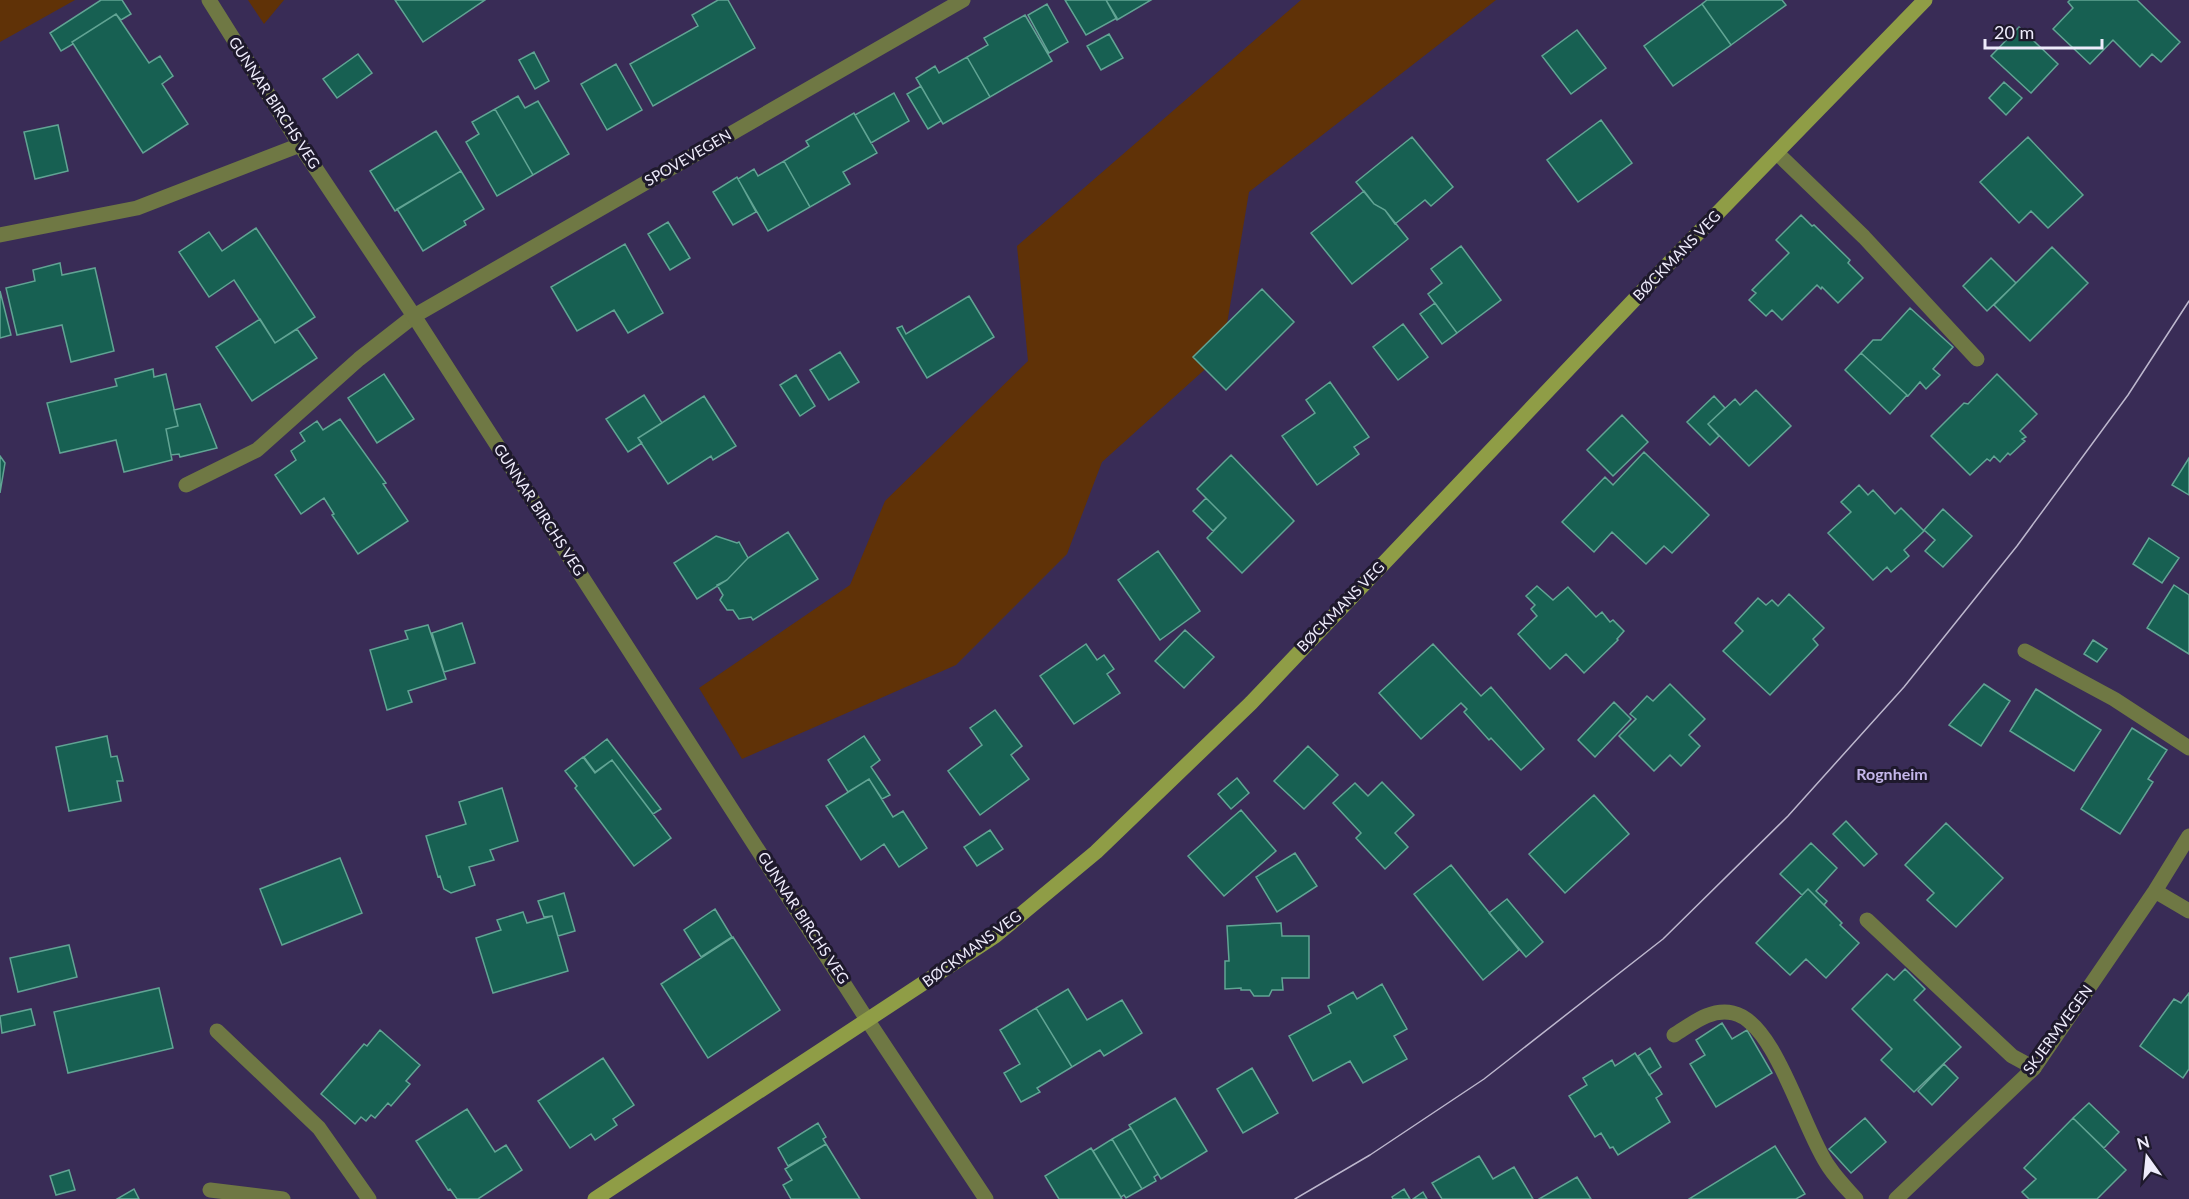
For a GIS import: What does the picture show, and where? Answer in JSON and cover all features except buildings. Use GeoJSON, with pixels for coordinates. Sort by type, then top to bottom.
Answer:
{"type":"FeatureCollection","features":[{"type":"Feature","properties":{"kind":"main road","name":"BØCKMANS VEG"},"geometry":{"type":"LineString","coordinates":[[595,1199],[995,936],[1104,843],[1251,703],[1664,268],[1925,0]]}},
{"type":"Feature","properties":{"kind":"street","name":"GUNNAR BIRCHS VEG"},"geometry":{"type":"LineString","coordinates":[[209,0],[300,145],[414,316],[868,1021]]}},
{"type":"Feature","properties":{"kind":"street","name":"SPOVEVEGEN"},"geometry":{"type":"LineString","coordinates":[[186,485],[257,450],[359,359],[414,316],[963,0]]}},
{"type":"Feature","properties":{"kind":"street"},"geometry":{"type":"LineString","coordinates":[[0,235],[137,208],[300,145]]}},
{"type":"Feature","properties":{"kind":"street"},"geometry":{"type":"LineString","coordinates":[[1777,153],[1864,237],[1977,359]]}},
{"type":"Feature","properties":{"kind":"street"},"geometry":{"type":"LineString","coordinates":[[2025,651],[2114,699],[2189,748]]}},
{"type":"Feature","properties":{"kind":"street","name":"SKJERMVEGEN"},"geometry":{"type":"LineString","coordinates":[[1896,1199],[2034,1068],[2155,891],[2189,836]]}},
{"type":"Feature","properties":{"kind":"street"},"geometry":{"type":"LineString","coordinates":[[2155,891],[2189,910]]}},
{"type":"Feature","properties":{"kind":"street"},"geometry":{"type":"LineString","coordinates":[[1867,920],[2012,1056],[2034,1068]]}},
{"type":"Feature","properties":{"kind":"street"},"geometry":{"type":"LineString","coordinates":[[1674,1035],[1709,1014],[1734,1013],[1754,1025],[1771,1048],[1828,1167],[1856,1199]]}},
{"type":"Feature","properties":{"kind":"street"},"geometry":{"type":"LineString","coordinates":[[868,1021],[986,1199]]}},
{"type":"Feature","properties":{"kind":"street"},"geometry":{"type":"LineString","coordinates":[[217,1031],[319,1128],[369,1199]]}},
{"type":"Feature","properties":{"kind":"street"},"geometry":{"type":"LineString","coordinates":[[210,1190],[283,1199]]}},
{"type":"Feature","properties":{"kind":"shaded area"},"geometry":{"type":"Polygon","coordinates":[[[0,0],[75,0],[0,42],[0,0]]]}},
{"type":"Feature","properties":{"kind":"shaded area"},"geometry":{"type":"Polygon","coordinates":[[[248,0],[284,0],[264,24],[248,0]]]}},
{"type":"Feature","properties":{"kind":"shaded area"},"geometry":{"type":"Polygon","coordinates":[[[1301,0],[1496,0],[1249,192],[1222,354],[1102,462],[1067,554],[956,665],[742,759],[699,688],[850,585],[885,501],[1028,361],[1017,246],[1301,0]]]}},
{"type":"Feature","properties":{"kind":"tram line"},"geometry":{"type":"LineString","coordinates":[[1295,1199],[1370,1155],[1484,1079],[1663,939],[1788,816],[1904,687],[2017,546],[2128,395],[2189,301]]}},
{"type":"Feature","properties":{"kind":"district","name":"Rognheim"},"geometry":{"type":"Point","coordinates":[1892,774]}}]}
